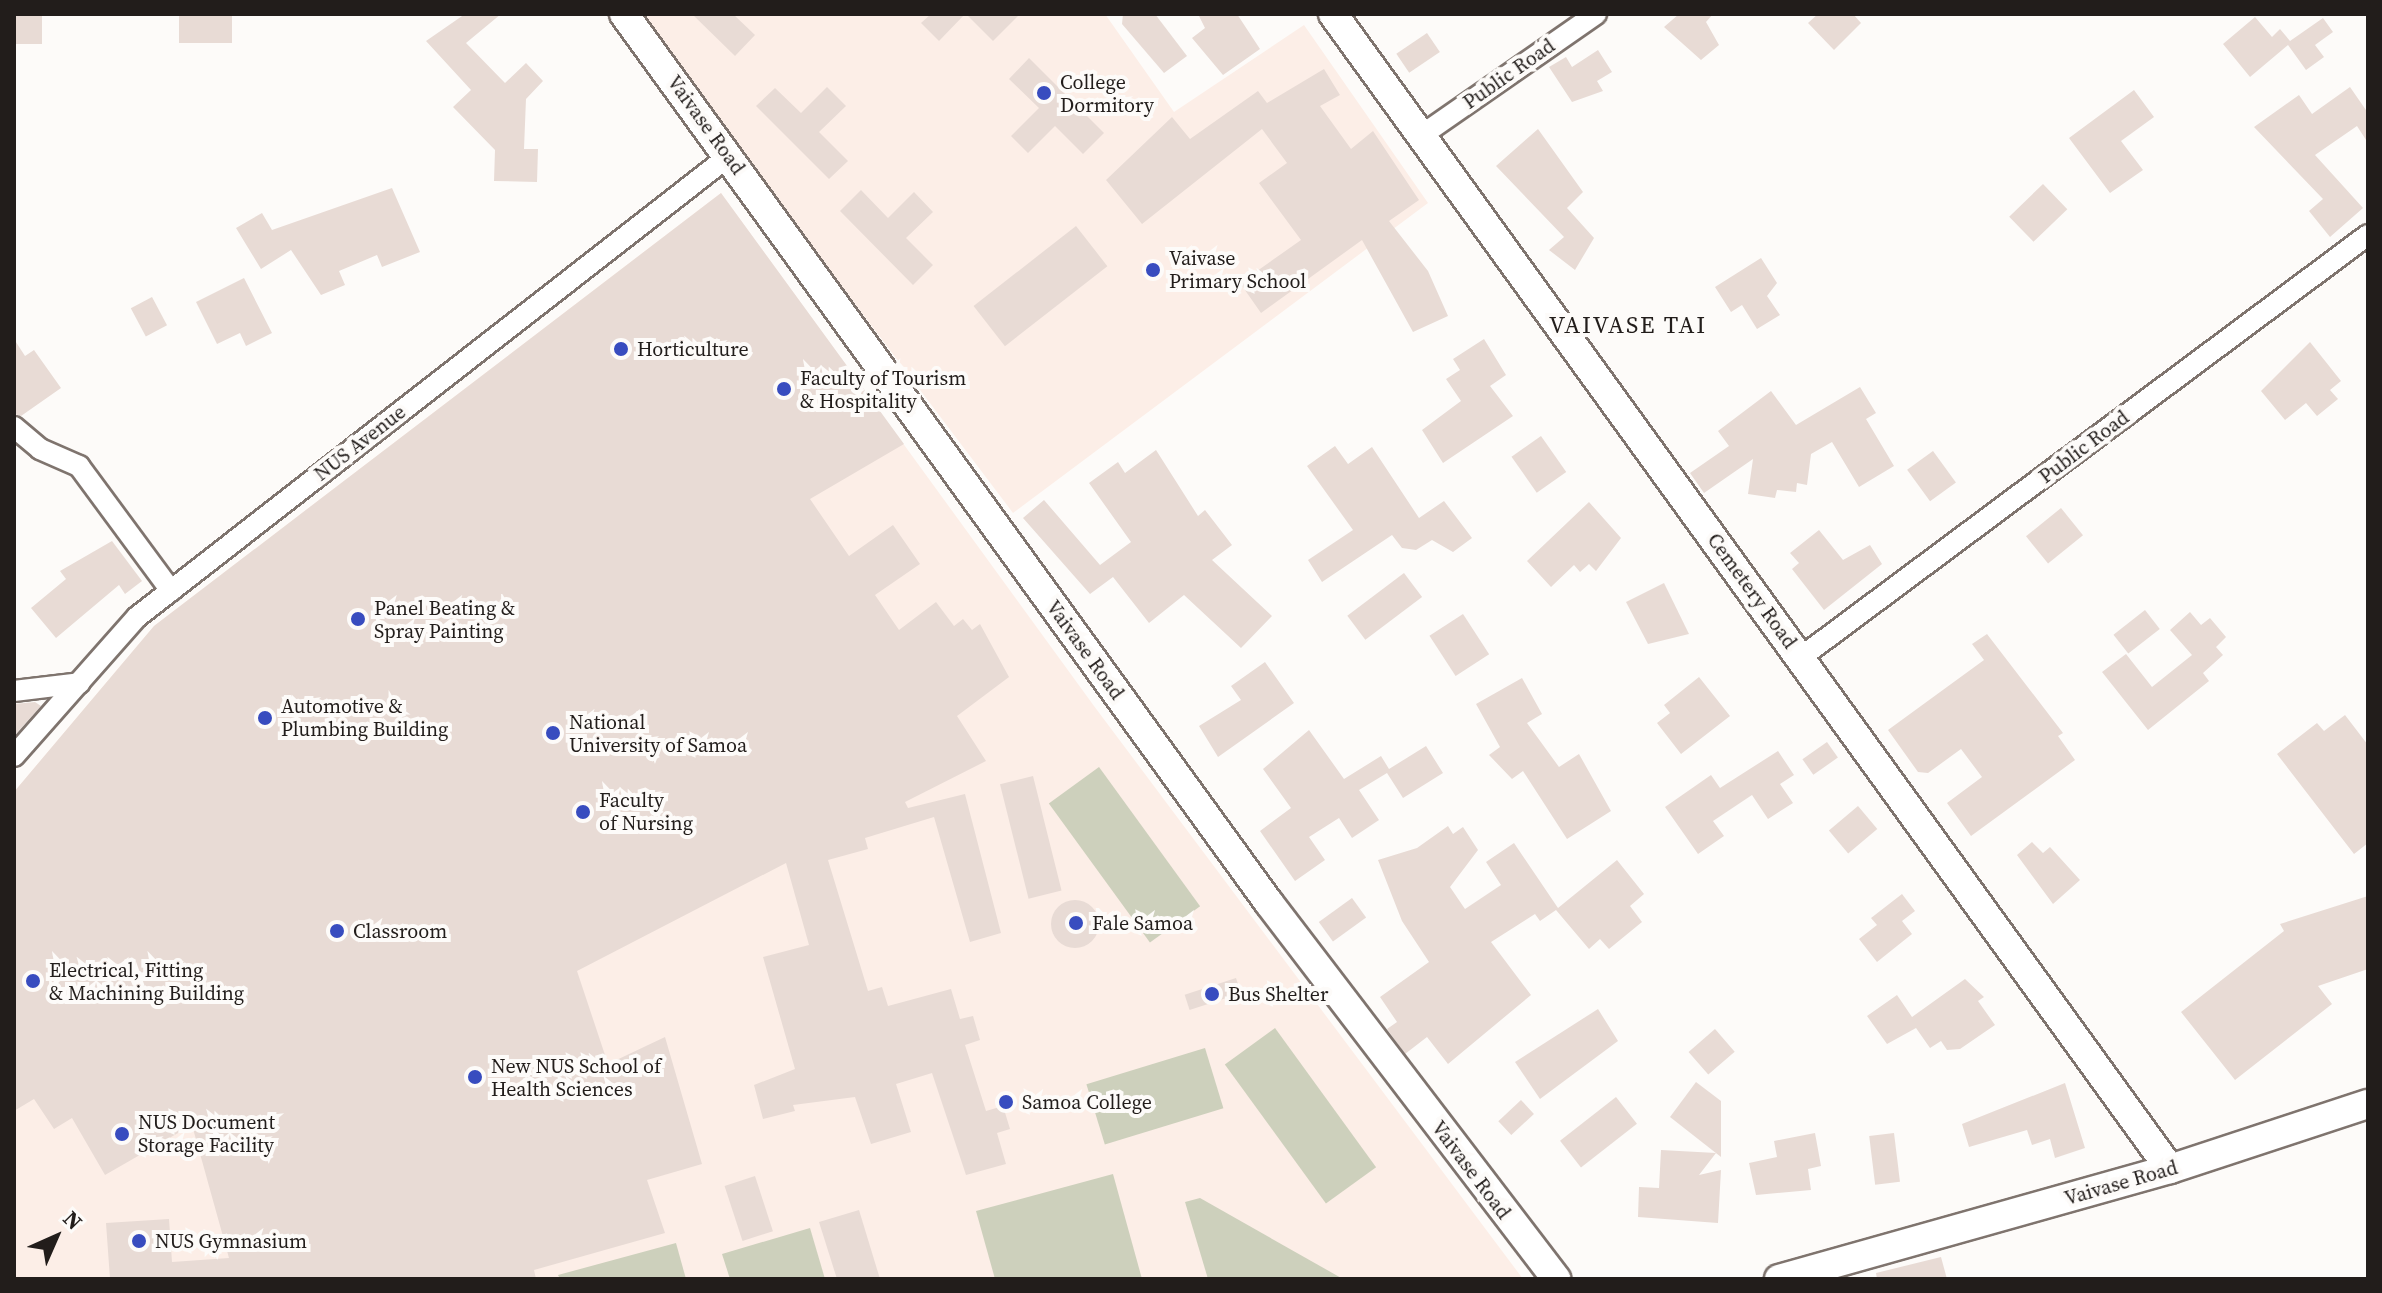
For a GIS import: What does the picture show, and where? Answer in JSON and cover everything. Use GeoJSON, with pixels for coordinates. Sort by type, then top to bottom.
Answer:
{"type":"FeatureCollection","features":[{"type":"Feature","properties":{"kind":"main road","name":"Vaivase Road"},"geometry":{"type":"LineString","coordinates":[[624,14],[1287,928],[1556,1279]]}},
{"type":"Feature","properties":{"kind":"main road","name":"Cemetery Road"},"geometry":{"type":"LineString","coordinates":[[1333,14],[2170,1169]]}},
{"type":"Feature","properties":{"kind":"main road","name":"Vaivase Road"},"geometry":{"type":"LineString","coordinates":[[1779,1279],[2170,1169],[2368,1104]]}},
{"type":"Feature","properties":{"kind":"street","name":"Public Road"},"geometry":{"type":"LineString","coordinates":[[1422,135],[1596,14]]}},
{"type":"Feature","properties":{"kind":"street","name":"NUS Avenue"},"geometry":{"type":"LineString","coordinates":[[14,756],[137,617],[729,156]]}},
{"type":"Feature","properties":{"kind":"street","name":"Public Road"},"geometry":{"type":"LineString","coordinates":[[1800,658],[2368,235]]}},
{"type":"Feature","properties":{"kind":"street"},"geometry":{"type":"LineString","coordinates":[[14,427],[40,449],[79,466],[171,591]]}},
{"type":"Feature","properties":{"kind":"street"},"geometry":{"type":"LineString","coordinates":[[14,691],[80,683]]}},
{"type":"Feature","properties":{"kind":"shaded area"},"geometry":{"type":"Polygon","coordinates":[[[636,14],[1105,14],[1174,112],[1304,25],[1428,203],[1013,513],[636,14]]]}},
{"type":"Feature","properties":{"kind":"shaded area","name":"National University of Samoa"},"geometry":{"type":"Polygon","coordinates":[[[721,193],[1094,706],[1523,1279],[14,1279],[14,792],[154,626],[721,193]]]}},
{"type":"Feature","properties":{"kind":"green space"},"geometry":{"type":"Polygon","coordinates":[[[1099,767],[1200,906],[1150,943],[1049,803],[1099,767]]]}},
{"type":"Feature","properties":{"kind":"green space"},"geometry":{"type":"Polygon","coordinates":[[[1275,1028],[1376,1167],[1326,1204],[1225,1064],[1275,1028]]]}},
{"type":"Feature","properties":{"kind":"green space"},"geometry":{"type":"Polygon","coordinates":[[[1205,1048],[1223,1108],[1105,1145],[1086,1084],[1205,1048]]]}},
{"type":"Feature","properties":{"kind":"green space"},"geometry":{"type":"Polygon","coordinates":[[[1113,1174],[1142,1279],[995,1279],[976,1211],[1113,1174]]]}},
{"type":"Feature","properties":{"kind":"green space"},"geometry":{"type":"Polygon","coordinates":[[[1200,1198],[1343,1279],[1208,1279],[1185,1202],[1200,1198]]]}},
{"type":"Feature","properties":{"kind":"green space"},"geometry":{"type":"Polygon","coordinates":[[[810,1228],[825,1279],[730,1279],[722,1254],[810,1228]]]}},
{"type":"Feature","properties":{"kind":"green space"},"geometry":{"type":"Polygon","coordinates":[[[676,1243],[686,1279],[560,1279],[558,1275],[676,1243]]]}},
{"type":"Feature","properties":{"kind":"building"},"geometry":{"type":"Polygon","coordinates":[[[16,14],[42,14],[42,44],[16,44],[16,14]]]}},
{"type":"Feature","properties":{"kind":"building"},"geometry":{"type":"Polygon","coordinates":[[[179,14],[232,14],[232,43],[179,43],[179,14]]]}},
{"type":"Feature","properties":{"kind":"building"},"geometry":{"type":"Polygon","coordinates":[[[465,14],[501,14],[466,43],[505,83],[526,63],[543,81],[526,99],[524,149],[538,149],[537,182],[494,181],[495,150],[453,107],[471,90],[426,41],[465,14]]]}},
{"type":"Feature","properties":{"kind":"building"},"geometry":{"type":"Polygon","coordinates":[[[692,14],[733,14],[755,35],[735,56],[692,14]]]}},
{"type":"Feature","properties":{"kind":"building"},"geometry":{"type":"Polygon","coordinates":[[[931,14],[965,14],[939,41],[921,23],[931,14]]]}},
{"type":"Feature","properties":{"kind":"building"},"geometry":{"type":"Polygon","coordinates":[[[966,14],[1020,14],[993,41],[966,14]]]}},
{"type":"Feature","properties":{"kind":"building"},"geometry":{"type":"Polygon","coordinates":[[[1123,14],[1155,14],[1187,56],[1164,73],[1122,24],[1123,14]]]}},
{"type":"Feature","properties":{"kind":"building"},"geometry":{"type":"Polygon","coordinates":[[[1198,14],[1237,14],[1260,49],[1223,75],[1192,38],[1205,28],[1198,14]]]}},
{"type":"Feature","properties":{"kind":"building"},"geometry":{"type":"Polygon","coordinates":[[[1679,14],[1713,14],[1706,22],[1719,45],[1701,60],[1664,27],[1679,14]]]}},
{"type":"Feature","properties":{"kind":"building"},"geometry":{"type":"Polygon","coordinates":[[[1818,14],[1853,14],[1861,23],[1834,50],[1808,23],[1818,14]]]}},
{"type":"Feature","properties":{"kind":"building"},"geometry":{"type":"Polygon","coordinates":[[[2255,17],[2272,37],[2280,29],[2290,41],[2323,18],[2333,32],[2315,45],[2324,57],[2306,70],[2288,45],[2250,77],[2223,44],[2255,17]]]}},
{"type":"Feature","properties":{"kind":"building"},"geometry":{"type":"Polygon","coordinates":[[[1427,33],[1440,52],[1409,73],[1396,54],[1427,33]]]}},
{"type":"Feature","properties":{"kind":"building"},"geometry":{"type":"Polygon","coordinates":[[[1598,50],[1612,72],[1597,81],[1603,91],[1572,102],[1549,67],[1566,57],[1572,67],[1598,50]]]}},
{"type":"Feature","properties":{"kind":"building","name":"College Dormitory"},"geometry":{"type":"Polygon","coordinates":[[[1029,58],[1104,133],[1083,154],[1055,126],[1028,153],[1011,136],[1039,108],[1009,79],[1029,58]]]}},
{"type":"Feature","properties":{"kind":"building"},"geometry":{"type":"Polygon","coordinates":[[[1324,69],[1340,95],[1320,106],[1351,149],[1373,131],[1419,200],[1389,221],[1428,271],[1448,316],[1413,332],[1362,240],[1261,313],[1240,283],[1301,240],[1259,183],[1287,163],[1262,129],[1142,224],[1106,180],[1172,117],[1190,139],[1258,91],[1267,103],[1324,69]]]}},
{"type":"Feature","properties":{"kind":"building"},"geometry":{"type":"Polygon","coordinates":[[[827,87],[846,106],[819,132],[848,161],[829,179],[756,106],[775,88],[801,113],[827,87]]]}},
{"type":"Feature","properties":{"kind":"building"},"geometry":{"type":"Polygon","coordinates":[[[2350,87],[2368,113],[2368,143],[2357,126],[2315,155],[2363,208],[2330,237],[2309,211],[2323,199],[2254,127],[2299,95],[2312,114],[2350,87]]]}},
{"type":"Feature","properties":{"kind":"building"},"geometry":{"type":"Polygon","coordinates":[[[2134,90],[2154,117],[2121,141],[2143,170],[2110,193],[2069,138],[2134,90]]]}},
{"type":"Feature","properties":{"kind":"building"},"geometry":{"type":"Polygon","coordinates":[[[1538,129],[1583,192],[1567,208],[1594,238],[1575,270],[1549,250],[1564,237],[1496,166],[1538,129]]]}},
{"type":"Feature","properties":{"kind":"building"},"geometry":{"type":"Polygon","coordinates":[[[2043,184],[2067,209],[2034,242],[2009,217],[2043,184]]]}},
{"type":"Feature","properties":{"kind":"building"},"geometry":{"type":"Polygon","coordinates":[[[392,188],[420,252],[382,267],[377,255],[339,271],[345,285],[321,295],[291,250],[261,269],[236,228],[262,213],[272,230],[392,188]]]}},
{"type":"Feature","properties":{"kind":"building"},"geometry":{"type":"Polygon","coordinates":[[[861,190],[888,218],[914,192],[933,212],[906,238],[933,265],[913,285],[840,211],[861,190]]]}},
{"type":"Feature","properties":{"kind":"building","name":"National University of Samoa"},"geometry":{"type":"Polygon","coordinates":[[[721,193],[904,444],[810,499],[849,556],[893,525],[920,564],[875,595],[899,630],[936,602],[954,626],[963,619],[972,630],[980,624],[1009,677],[957,716],[986,761],[905,802],[908,808],[965,794],[1001,933],[970,942],[934,817],[865,838],[868,849],[828,860],[868,991],[882,987],[888,1006],[951,989],[960,1019],[973,1016],[980,1040],[965,1045],[986,1111],[1003,1106],[1010,1129],[997,1133],[1006,1164],[966,1175],[932,1073],[896,1084],[911,1132],[871,1144],[855,1097],[793,1105],[795,1111],[763,1119],[754,1085],[795,1069],[763,957],[809,945],[786,863],[577,971],[608,1064],[665,1037],[702,1164],[647,1180],[665,1233],[534,1270],[536,1279],[110,1279],[106,1223],[169,1219],[172,1262],[229,1258],[192,1125],[105,1175],[72,1118],[54,1129],[34,1099],[14,1111],[14,792],[154,626],[721,193]]]}},
{"type":"Feature","properties":{"kind":"building"},"geometry":{"type":"Polygon","coordinates":[[[1076,226],[1107,266],[1005,346],[974,306],[1076,226]]]}},
{"type":"Feature","properties":{"kind":"building"},"geometry":{"type":"Polygon","coordinates":[[[1761,258],[1777,283],[1767,296],[1780,315],[1757,329],[1742,305],[1731,312],[1715,287],[1761,258]]]}},
{"type":"Feature","properties":{"kind":"building"},"geometry":{"type":"Polygon","coordinates":[[[244,278],[272,333],[246,346],[240,333],[217,344],[196,302],[244,278]]]}},
{"type":"Feature","properties":{"kind":"building"},"geometry":{"type":"Polygon","coordinates":[[[152,297],[167,325],[146,337],[131,308],[152,297]]]}},
{"type":"Feature","properties":{"kind":"building"},"geometry":{"type":"Polygon","coordinates":[[[14,339],[25,356],[34,350],[61,388],[21,416],[14,414],[14,339]]]}},
{"type":"Feature","properties":{"kind":"building"},"geometry":{"type":"Polygon","coordinates":[[[1484,339],[1506,375],[1490,386],[1513,416],[1443,463],[1422,430],[1461,401],[1446,379],[1460,370],[1453,359],[1484,339]]]}},
{"type":"Feature","properties":{"kind":"building"},"geometry":{"type":"Polygon","coordinates":[[[2310,342],[2341,381],[2330,390],[2338,399],[2317,416],[2306,403],[2285,420],[2261,391],[2310,342]]]}},
{"type":"Feature","properties":{"kind":"building"},"geometry":{"type":"Polygon","coordinates":[[[1860,387],[1876,413],[1866,419],[1894,466],[1859,487],[1832,442],[1811,454],[1807,485],[1797,483],[1796,492],[1777,490],[1775,498],[1748,494],[1753,459],[1704,493],[1690,473],[1729,446],[1718,431],[1771,391],[1796,425],[1860,387]]]}},
{"type":"Feature","properties":{"kind":"building"},"geometry":{"type":"Polygon","coordinates":[[[1541,436],[1566,472],[1537,493],[1512,457],[1541,436]]]}},
{"type":"Feature","properties":{"kind":"building"},"geometry":{"type":"Polygon","coordinates":[[[1335,446],[1348,464],[1372,447],[1419,518],[1444,501],[1472,538],[1453,552],[1432,540],[1416,550],[1402,548],[1392,535],[1322,582],[1308,560],[1353,530],[1307,466],[1335,446]]]}},
{"type":"Feature","properties":{"kind":"building"},"geometry":{"type":"Polygon","coordinates":[[[1156,450],[1198,516],[1205,510],[1232,545],[1212,560],[1272,616],[1241,648],[1184,595],[1149,623],[1113,577],[1090,594],[1023,518],[1044,500],[1100,565],[1131,542],[1089,483],[1118,462],[1125,473],[1156,450]]]}},
{"type":"Feature","properties":{"kind":"building"},"geometry":{"type":"Polygon","coordinates":[[[1933,451],[1956,483],[1930,501],[1907,470],[1933,451]]]}},
{"type":"Feature","properties":{"kind":"building"},"geometry":{"type":"Polygon","coordinates":[[[1589,502],[1621,538],[1596,571],[1589,564],[1580,572],[1574,565],[1551,587],[1527,561],[1589,502]]]}},
{"type":"Feature","properties":{"kind":"building"},"geometry":{"type":"Polygon","coordinates":[[[2061,508],[2083,535],[2048,564],[2026,536],[2061,508]]]}},
{"type":"Feature","properties":{"kind":"building"},"geometry":{"type":"Polygon","coordinates":[[[1819,530],[1843,560],[1870,545],[1882,564],[1824,610],[1792,569],[1799,563],[1790,553],[1819,530]]]}},
{"type":"Feature","properties":{"kind":"building"},"geometry":{"type":"Polygon","coordinates":[[[112,541],[142,581],[125,594],[119,585],[56,638],[31,608],[66,579],[60,571],[112,541]]]}},
{"type":"Feature","properties":{"kind":"building"},"geometry":{"type":"Polygon","coordinates":[[[1404,573],[1422,597],[1365,640],[1347,616],[1404,573]]]}},
{"type":"Feature","properties":{"kind":"building"},"geometry":{"type":"Polygon","coordinates":[[[1664,583],[1689,634],[1648,644],[1626,602],[1664,583]]]}},
{"type":"Feature","properties":{"kind":"building"},"geometry":{"type":"Polygon","coordinates":[[[2145,610],[2160,629],[2128,654],[2113,635],[2145,610]]]}},
{"type":"Feature","properties":{"kind":"building"},"geometry":{"type":"Polygon","coordinates":[[[2190,612],[2201,625],[2210,618],[2226,637],[2216,647],[2223,655],[2203,673],[2209,681],[2148,730],[2102,672],[2126,654],[2152,687],[2192,655],[2170,630],[2190,612]]]}},
{"type":"Feature","properties":{"kind":"building"},"geometry":{"type":"Polygon","coordinates":[[[1463,614],[1489,654],[1456,676],[1429,636],[1463,614]]]}},
{"type":"Feature","properties":{"kind":"building"},"geometry":{"type":"Polygon","coordinates":[[[1987,634],[2063,733],[2058,736],[2075,760],[1971,836],[1947,803],[1982,777],[1961,749],[1928,773],[1918,772],[1888,730],[1984,660],[1972,644],[1987,634]]]}},
{"type":"Feature","properties":{"kind":"building"},"geometry":{"type":"Polygon","coordinates":[[[1265,662],[1294,703],[1218,757],[1199,726],[1241,700],[1231,686],[1265,662]]]}},
{"type":"Feature","properties":{"kind":"building"},"geometry":{"type":"Polygon","coordinates":[[[1699,677],[1730,716],[1681,754],[1657,723],[1670,713],[1664,705],[1699,677]]]}},
{"type":"Feature","properties":{"kind":"building"},"geometry":{"type":"Polygon","coordinates":[[[1522,678],[1542,714],[1527,723],[1559,767],[1579,754],[1611,811],[1567,839],[1523,771],[1512,779],[1489,755],[1500,747],[1476,704],[1522,678]]]}},
{"type":"Feature","properties":{"kind":"building"},"geometry":{"type":"Polygon","coordinates":[[[35,702],[41,706],[14,736],[14,704],[35,702]]]}},
{"type":"Feature","properties":{"kind":"building"},"geometry":{"type":"Polygon","coordinates":[[[2345,715],[2368,745],[2368,843],[2354,854],[2277,754],[2317,723],[2324,731],[2345,715]]]}},
{"type":"Feature","properties":{"kind":"building"},"geometry":{"type":"Polygon","coordinates":[[[1309,730],[1344,779],[1381,756],[1389,769],[1426,746],[1443,773],[1403,798],[1387,773],[1359,790],[1379,820],[1352,838],[1339,818],[1309,837],[1325,860],[1295,881],[1260,831],[1291,808],[1263,769],[1309,730]]]}},
{"type":"Feature","properties":{"kind":"building"},"geometry":{"type":"Polygon","coordinates":[[[1827,742],[1838,758],[1813,775],[1802,759],[1827,742]]]}},
{"type":"Feature","properties":{"kind":"building"},"geometry":{"type":"Polygon","coordinates":[[[1778,751],[1794,775],[1780,784],[1793,803],[1768,819],[1752,795],[1713,821],[1724,836],[1698,854],[1665,807],[1711,775],[1720,788],[1778,751]]]}},
{"type":"Feature","properties":{"kind":"building"},"geometry":{"type":"Polygon","coordinates":[[[1033,776],[1062,890],[1029,899],[1000,784],[1033,776]]]}},
{"type":"Feature","properties":{"kind":"building"},"geometry":{"type":"Polygon","coordinates":[[[1858,806],[1877,829],[1848,853],[1829,830],[1858,806]]]}},
{"type":"Feature","properties":{"kind":"building"},"geometry":{"type":"Polygon","coordinates":[[[1448,826],[1453,834],[1463,827],[1478,850],[1450,887],[1465,909],[1501,885],[1486,862],[1514,843],[1558,908],[1617,860],[1644,894],[1630,906],[1642,922],[1609,949],[1600,939],[1589,949],[1556,910],[1540,921],[1535,914],[1491,942],[1531,995],[1448,1064],[1427,1037],[1405,1054],[1387,1029],[1397,1022],[1380,997],[1429,962],[1402,921],[1378,860],[1417,848],[1448,826]]]}},
{"type":"Feature","properties":{"kind":"building"},"geometry":{"type":"Polygon","coordinates":[[[2032,842],[2043,853],[2050,847],[2080,880],[2053,904],[2017,855],[2032,842]]]}},
{"type":"Feature","properties":{"kind":"building"},"geometry":{"type":"Polygon","coordinates":[[[1902,894],[1915,911],[1902,921],[1912,934],[1877,962],[1859,939],[1877,925],[1871,918],[1902,894]]]}},
{"type":"Feature","properties":{"kind":"building"},"geometry":{"type":"Polygon","coordinates":[[[2368,896],[2368,969],[2318,986],[2332,1004],[2235,1080],[2181,1012],[2284,931],[2280,924],[2368,896]]]}},
{"type":"Feature","properties":{"kind":"building"},"geometry":{"type":"Polygon","coordinates":[[[1352,898],[1366,917],[1333,942],[1319,922],[1352,898]]]}},
{"type":"Feature","properties":{"kind":"building","name":"Fale Samoa"},"geometry":{"type":"Polygon","coordinates":[[[1075,900],[1084,901],[1092,907],[1098,915],[1098,933],[1092,941],[1084,947],[1075,948],[1066,947],[1058,941],[1052,933],[1051,924],[1052,915],[1058,907],[1066,901],[1075,900]]]}},
{"type":"Feature","properties":{"kind":"building","name":"Bus Shelter"},"geometry":{"type":"Polygon","coordinates":[[[1236,978],[1241,993],[1190,1010],[1185,995],[1236,978]]]}},
{"type":"Feature","properties":{"kind":"building"},"geometry":{"type":"Polygon","coordinates":[[[1965,979],[1984,997],[1978,1001],[1995,1025],[1960,1049],[1947,1050],[1941,1041],[1930,1048],[1916,1028],[1887,1044],[1867,1016],[1897,995],[1912,1017],[1965,979]]]}},
{"type":"Feature","properties":{"kind":"building"},"geometry":{"type":"Polygon","coordinates":[[[1598,1009],[1618,1041],[1540,1099],[1515,1062],[1598,1009]]]}},
{"type":"Feature","properties":{"kind":"building"},"geometry":{"type":"Polygon","coordinates":[[[1715,1029],[1735,1052],[1708,1075],[1689,1052],[1715,1029]]]}},
{"type":"Feature","properties":{"kind":"building"},"geometry":{"type":"Polygon","coordinates":[[[1696,1082],[1721,1101],[1721,1157],[1670,1117],[1696,1082]]]}},
{"type":"Feature","properties":{"kind":"building"},"geometry":{"type":"Polygon","coordinates":[[[2065,1083],[2085,1148],[2055,1158],[2050,1139],[2032,1145],[2027,1130],[1969,1147],[1962,1124],[2065,1083]]]}},
{"type":"Feature","properties":{"kind":"building"},"geometry":{"type":"Polygon","coordinates":[[[1616,1097],[1637,1124],[1581,1168],[1560,1141],[1616,1097]]]}},
{"type":"Feature","properties":{"kind":"building"},"geometry":{"type":"Polygon","coordinates":[[[1521,1100],[1534,1114],[1511,1135],[1498,1121],[1521,1100]]]}},
{"type":"Feature","properties":{"kind":"building"},"geometry":{"type":"Polygon","coordinates":[[[1815,1133],[1821,1166],[1808,1169],[1811,1190],[1756,1195],[1749,1163],[1777,1157],[1774,1141],[1815,1133]]]}},
{"type":"Feature","properties":{"kind":"building"},"geometry":{"type":"Polygon","coordinates":[[[1894,1133],[1900,1182],[1875,1185],[1869,1136],[1894,1133]]]}},
{"type":"Feature","properties":{"kind":"building"},"geometry":{"type":"Polygon","coordinates":[[[1661,1150],[1716,1153],[1699,1175],[1721,1170],[1718,1223],[1638,1217],[1639,1187],[1659,1188],[1661,1150]]]}},
{"type":"Feature","properties":{"kind":"building"},"geometry":{"type":"Polygon","coordinates":[[[755,1176],[773,1231],[742,1241],[725,1186],[755,1176]]]}},
{"type":"Feature","properties":{"kind":"building"},"geometry":{"type":"Polygon","coordinates":[[[859,1210],[880,1279],[837,1279],[819,1222],[859,1210]]]}},
{"type":"Feature","properties":{"kind":"building"},"geometry":{"type":"Polygon","coordinates":[[[1941,1257],[1947,1279],[1877,1279],[1876,1273],[1941,1257]]]}},
{"type":"Feature","properties":{"kind":"place","name":"College Dormitory"},"geometry":{"type":"Point","coordinates":[1044,93]}},
{"type":"Feature","properties":{"kind":"place","name":"Vaivase Primary School"},"geometry":{"type":"Point","coordinates":[1153,270]}},
{"type":"Feature","properties":{"kind":"place","name":"Horticulture"},"geometry":{"type":"Point","coordinates":[621,349]}},
{"type":"Feature","properties":{"kind":"place","name":"Faculty of Tourism & Hospitality"},"geometry":{"type":"Point","coordinates":[784,389]}},
{"type":"Feature","properties":{"kind":"place","name":"Panel Beating & Spray Painting"},"geometry":{"type":"Point","coordinates":[358,619]}},
{"type":"Feature","properties":{"kind":"place","name":"Automotive & Plumbing Building"},"geometry":{"type":"Point","coordinates":[265,718]}},
{"type":"Feature","properties":{"kind":"place","name":"National University of Samoa"},"geometry":{"type":"Point","coordinates":[553,733]}},
{"type":"Feature","properties":{"kind":"place","name":"Faculty of Nursing"},"geometry":{"type":"Point","coordinates":[583,812]}},
{"type":"Feature","properties":{"kind":"place","name":"Fale Samoa"},"geometry":{"type":"Point","coordinates":[1076,923]}},
{"type":"Feature","properties":{"kind":"place","name":"Classroom"},"geometry":{"type":"Point","coordinates":[337,931]}},
{"type":"Feature","properties":{"kind":"place","name":"Electrical, Fitting & Machining Building"},"geometry":{"type":"Point","coordinates":[33,981]}},
{"type":"Feature","properties":{"kind":"place","name":"Bus Shelter"},"geometry":{"type":"Point","coordinates":[1212,994]}},
{"type":"Feature","properties":{"kind":"place","name":"New NUS School of Health Sciences"},"geometry":{"type":"Point","coordinates":[475,1077]}},
{"type":"Feature","properties":{"kind":"place","name":"Samoa College"},"geometry":{"type":"Point","coordinates":[1006,1102]}},
{"type":"Feature","properties":{"kind":"place","name":"NUS Document Storage Facility"},"geometry":{"type":"Point","coordinates":[122,1134]}},
{"type":"Feature","properties":{"kind":"place","name":"NUS Gymnasium"},"geometry":{"type":"Point","coordinates":[139,1241]}},
{"type":"Feature","properties":{"kind":"district","name":"VAIVASE TAI"},"geometry":{"type":"Point","coordinates":[1628,325]}}]}
